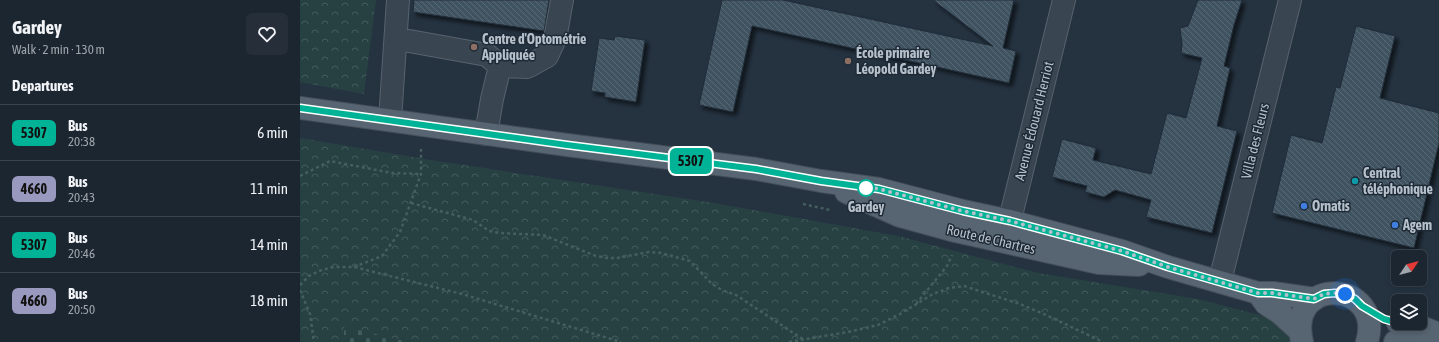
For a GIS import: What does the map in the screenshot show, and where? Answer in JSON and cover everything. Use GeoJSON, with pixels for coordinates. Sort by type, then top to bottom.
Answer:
{"type":"FeatureCollection","features":[{"type":"Feature","properties":{"kind":"main road","name":"Route de Chartres"},"geometry":{"type":"LineString","coordinates":[[300,108],[756,169],[821,181],[879,189],[963,211],[1010,221],[1122,251],[1168,267],[1258,293],[1272,293],[1314,299]]}},
{"type":"Feature","properties":{"kind":"main road","name":"Route de Chartres"},"geometry":{"type":"LineString","coordinates":[[821,181],[900,216],[951,230],[1099,263],[1168,267]]}},
{"type":"Feature","properties":{"kind":"main road","name":"Route de Chartres"},"geometry":{"type":"LineString","coordinates":[[1258,293],[1266,304],[1280,313],[1301,337]]}},
{"type":"Feature","properties":{"kind":"main road"},"geometry":{"type":"LineString","coordinates":[[1301,337],[1300,322],[1302,313],[1308,305],[1314,299],[1324,294],[1335,293],[1355,299],[1362,306],[1367,314],[1370,324],[1370,333],[1367,342]]}},
{"type":"Feature","properties":{"kind":"main road"},"geometry":{"type":"LineString","coordinates":[[1362,306],[1384,319],[1391,321]]}},
{"type":"Feature","properties":{"kind":"main road"},"geometry":{"type":"LineString","coordinates":[[1427,329],[1439,334]]}},
{"type":"Feature","properties":{"kind":"main road"},"geometry":{"type":"LineString","coordinates":[[1395,342],[1439,338]]}},
{"type":"Feature","properties":{"kind":"street"},"geometry":{"type":"LineString","coordinates":[[390,120],[398,0]]}},
{"type":"Feature","properties":{"kind":"street"},"geometry":{"type":"LineString","coordinates":[[409,41],[487,55],[500,66],[527,67],[547,56],[555,39],[562,0]]}},
{"type":"Feature","properties":{"kind":"street","name":"Avenue Édouard Herriot"},"geometry":{"type":"LineString","coordinates":[[1005,242],[1064,0]]}},
{"type":"Feature","properties":{"kind":"street","name":"Villa des Fleurs"},"geometry":{"type":"LineString","coordinates":[[1220,281],[1290,0]]}},
{"type":"Feature","properties":{"kind":"street"},"geometry":{"type":"LineString","coordinates":[[486,134],[500,66]]}},
{"type":"Feature","properties":{"kind":"path"},"geometry":{"type":"LineString","coordinates":[[354,267],[382,256],[400,232],[421,174],[422,146]]}},
{"type":"Feature","properties":{"kind":"path"},"geometry":{"type":"LineString","coordinates":[[300,176],[330,161],[392,173],[421,174]]}},
{"type":"Feature","properties":{"kind":"path"},"geometry":{"type":"LineString","coordinates":[[411,203],[473,220],[489,231],[499,233],[543,235],[596,256],[617,258],[649,252],[661,253],[690,261],[712,284],[722,290],[736,295],[804,340]]}},
{"type":"Feature","properties":{"kind":"path"},"geometry":{"type":"LineString","coordinates":[[802,204],[833,210]]}},
{"type":"Feature","properties":{"kind":"path"},"geometry":{"type":"LineString","coordinates":[[914,306],[947,266]]}},
{"type":"Feature","properties":{"kind":"path"},"geometry":{"type":"LineString","coordinates":[[300,285],[309,276],[319,271],[333,268],[354,267],[462,294],[622,342]]}},
{"type":"Feature","properties":{"kind":"path"},"geometry":{"type":"LineString","coordinates":[[789,342],[878,325],[934,294],[949,288],[964,286],[1039,312],[1103,342]]}},
{"type":"Feature","properties":{"kind":"path"},"geometry":{"type":"LineString","coordinates":[[300,290],[310,314],[314,342]]}},
{"type":"Feature","properties":{"kind":"green space"},"geometry":{"type":"Polygon","coordinates":[[[300,0],[376,0],[364,94],[300,82],[300,0]]]}},
{"type":"Feature","properties":{"kind":"green space"},"geometry":{"type":"Polygon","coordinates":[[[300,138],[431,160],[714,203],[898,236],[1038,273],[1198,299],[1286,322],[1290,342],[300,342],[300,138]]]}},
{"type":"Feature","properties":{"kind":"green space"},"geometry":{"type":"Polygon","coordinates":[[[344,326],[407,342],[344,342],[344,326]]]}},
{"type":"Feature","properties":{"kind":"building"},"geometry":{"type":"Polygon","coordinates":[[[414,0],[549,0],[544,31],[413,12],[414,0]]]}},
{"type":"Feature","properties":{"kind":"building"},"geometry":{"type":"Polygon","coordinates":[[[722,0],[783,0],[993,46],[933,0],[1014,0],[1003,48],[1016,51],[1009,83],[752,26],[733,112],[699,105],[722,0]]]}},
{"type":"Feature","properties":{"kind":"building"},"geometry":{"type":"Polygon","coordinates":[[[1198,0],[1242,0],[1224,66],[1230,68],[1217,126],[1237,131],[1212,233],[1146,217],[1151,200],[1115,190],[1104,197],[1085,192],[1087,186],[1052,177],[1062,139],[1096,148],[1093,160],[1151,174],[1167,113],[1186,118],[1202,58],[1181,53],[1182,44],[1180,28],[1188,26],[1198,0]]]}},
{"type":"Feature","properties":{"kind":"building","name":"Central téléphonique"},"geometry":{"type":"Polygon","coordinates":[[[1356,26],[1395,36],[1380,98],[1439,113],[1439,143],[1414,248],[1272,213],[1291,135],[1322,143],[1336,87],[1340,88],[1356,26]]]}},
{"type":"Feature","properties":{"kind":"building"},"geometry":{"type":"Polygon","coordinates":[[[615,36],[645,40],[636,102],[605,97],[605,93],[591,91],[599,38],[614,40],[615,36]]]}},
{"type":"Feature","properties":{"kind":"bus line","name":"5307"},"geometry":{"type":"LineString","coordinates":[[300,108],[567,145],[756,169],[821,181],[879,189],[963,211],[1010,221],[1122,251],[1168,267],[1258,293],[1272,293],[1314,299],[1324,294],[1345,294],[1384,319],[1391,321]]}},
{"type":"Feature","properties":{"kind":"place","name":"Centre d'Optométrie Appliquée"},"geometry":{"type":"Point","coordinates":[474,47]}},
{"type":"Feature","properties":{"kind":"place","name":"École primaire Léopold Gardey"},"geometry":{"type":"Point","coordinates":[848,61]}},
{"type":"Feature","properties":{"kind":"place","name":"Central téléphonique"},"geometry":{"type":"Point","coordinates":[1355,181]}},
{"type":"Feature","properties":{"kind":"place","name":"Gardey"},"geometry":{"type":"Point","coordinates":[866,188]}},
{"type":"Feature","properties":{"kind":"place","name":"Ornatis"},"geometry":{"type":"Point","coordinates":[1304,206]}},
{"type":"Feature","properties":{"kind":"place","name":"Agem"},"geometry":{"type":"Point","coordinates":[1395,225]}},
{"type":"Feature","properties":{"kind":"route"},"geometry":{"type":"LineString","coordinates":[[866,188],[864,187],[879,189],[963,211],[1010,221],[1122,251],[1168,267],[1258,293],[1272,293],[1314,299],[1324,294],[1345,294]]}}]}
